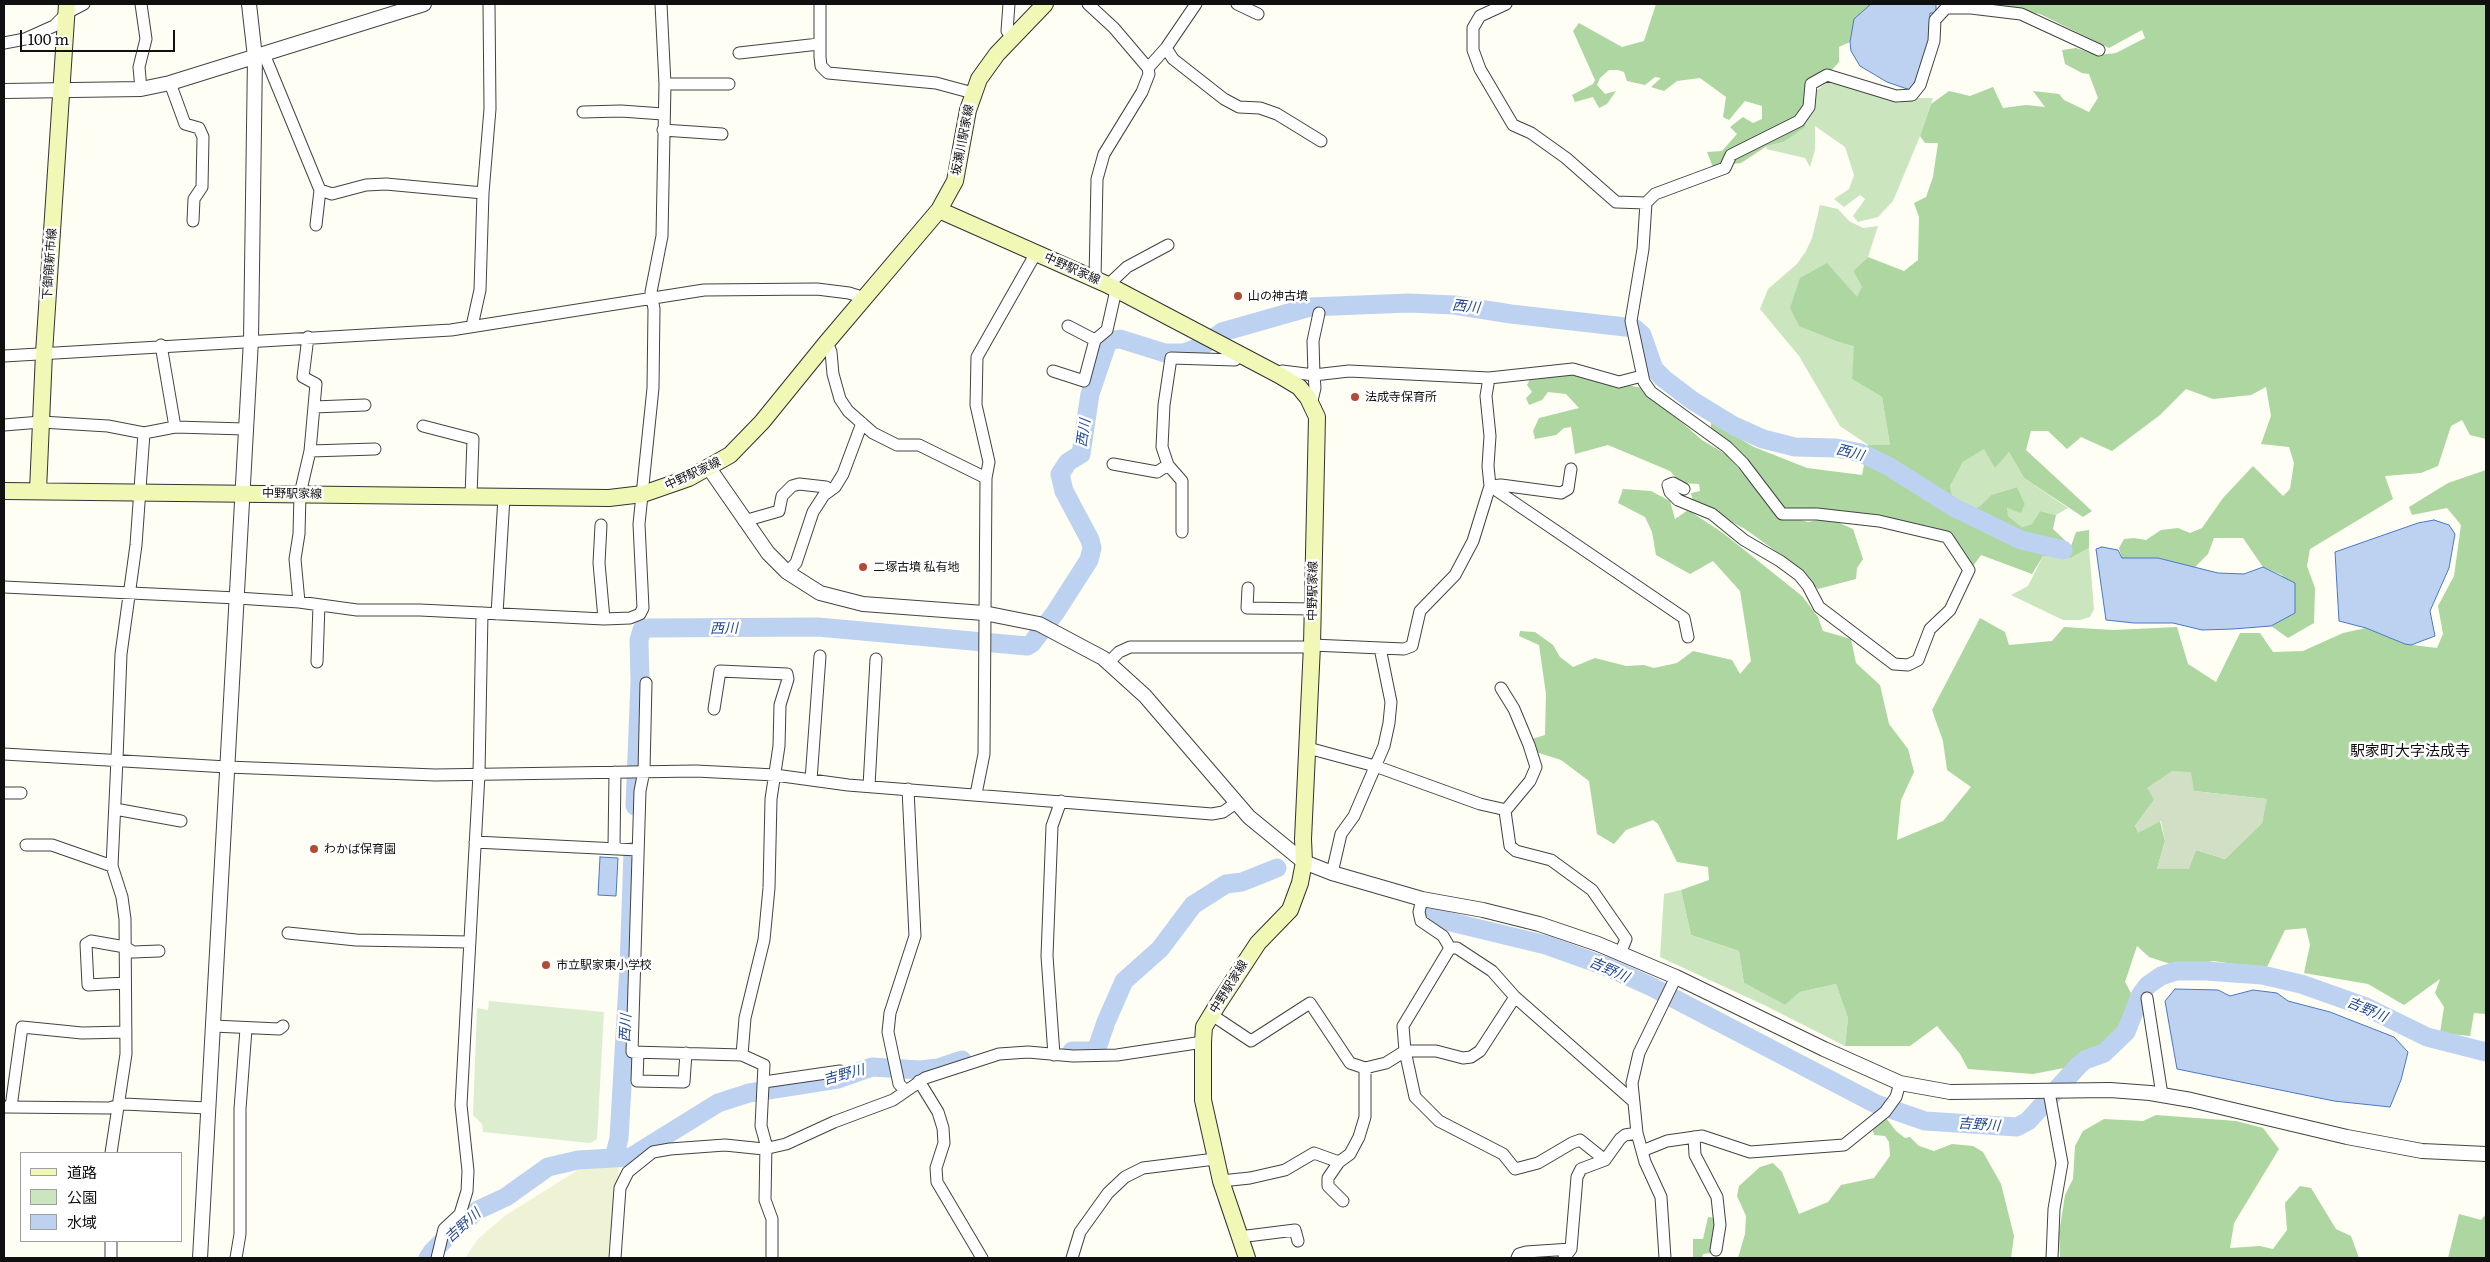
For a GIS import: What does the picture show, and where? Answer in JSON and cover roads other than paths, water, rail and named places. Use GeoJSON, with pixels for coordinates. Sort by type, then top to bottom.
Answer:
{"type":"FeatureCollection","features":[{"type":"Feature","properties":{"kind":"main road","name":"坂瀬川駅家線"},"geometry":{"type":"LineString","coordinates":[[940,210],[955,181],[968,110],[973,93],[986,66],[1045,4]]}},
{"type":"Feature","properties":{"kind":"main road","name":"下御領新市線"},"geometry":{"type":"LineString","coordinates":[[38,491],[44,354],[67,9]]}},
{"type":"Feature","properties":{"kind":"main road","name":"中野駅家線"},"geometry":{"type":"LineString","coordinates":[[38,491],[609,498],[643,494],[675,484],[709,468],[730,455],[762,422],[827,342],[940,210],[1106,285],[1240,354],[1299,387],[1317,417],[1312,645],[1303,840],[1304,862],[1300,883],[1290,910],[1258,943],[1204,1028],[1203,1042],[1203,1100],[1215,1159],[1247,1258]]}},
{"type":"Feature","properties":{"kind":"main road"},"geometry":{"type":"LineString","coordinates":[[4,491],[38,491]]}},
{"type":"Feature","properties":{"kind":"street"},"geometry":{"type":"LineString","coordinates":[[4,43],[25,39],[54,26],[67,9],[84,4]]}},
{"type":"Feature","properties":{"kind":"street"},"geometry":{"type":"LineString","coordinates":[[140,4],[146,39],[139,67],[141,88]]}},
{"type":"Feature","properties":{"kind":"street"},"geometry":{"type":"LineString","coordinates":[[200,1258],[251,340],[259,55],[249,4]]}},
{"type":"Feature","properties":{"kind":"street"},"geometry":{"type":"LineString","coordinates":[[4,91],[62,88],[141,88],[170,83],[424,4]]}},
{"type":"Feature","properties":{"kind":"street"},"geometry":{"type":"LineString","coordinates":[[472,326],[480,290],[483,193],[490,108],[489,4]]}},
{"type":"Feature","properties":{"kind":"street"},"geometry":{"type":"LineString","coordinates":[[4,587],[129,591],[237,598],[298,602],[357,610],[420,610],[604,619],[630,618],[640,614],[643,608],[639,524],[653,388],[654,308],[651,292],[662,236],[665,84],[661,4]]}},
{"type":"Feature","properties":{"kind":"street"},"geometry":{"type":"LineString","coordinates":[[820,4],[819,44],[821,66],[828,73],[936,83],[973,93]]}},
{"type":"Feature","properties":{"kind":"street"},"geometry":{"type":"LineString","coordinates":[[1009,4],[1007,31],[1012,38]]}},
{"type":"Feature","properties":{"kind":"street"},"geometry":{"type":"LineString","coordinates":[[1053,371],[1084,381],[1095,340],[1107,330],[1106,285],[1097,179],[1104,154],[1142,92],[1149,74],[1148,68],[1114,28],[1088,4]]}},
{"type":"Feature","properties":{"kind":"street"},"geometry":{"type":"LineString","coordinates":[[1148,68],[1166,48],[1196,4]]}},
{"type":"Feature","properties":{"kind":"street"},"geometry":{"type":"LineString","coordinates":[[1237,4],[1258,14]]}},
{"type":"Feature","properties":{"kind":"street"},"geometry":{"type":"LineString","coordinates":[[1506,4],[1480,16],[1473,28],[1473,50],[1480,69],[1513,126],[1531,133],[1566,158],[1616,202],[1646,203],[1656,194],[1725,168],[1731,155],[1799,121],[1809,107],[1811,84],[1827,75],[1896,96],[1912,95],[1920,85],[1934,42],[1935,20],[1946,8],[1971,8],[2021,14],[2099,50]]}},
{"type":"Feature","properties":{"kind":"street"},"geometry":{"type":"LineString","coordinates":[[738,53],[819,44]]}},
{"type":"Feature","properties":{"kind":"street"},"geometry":{"type":"LineString","coordinates":[[1166,48],[1173,58],[1224,100],[1239,107],[1260,108],[1277,114],[1321,141]]}},
{"type":"Feature","properties":{"kind":"street"},"geometry":{"type":"LineString","coordinates":[[259,55],[320,190],[316,226]]}},
{"type":"Feature","properties":{"kind":"street"},"geometry":{"type":"LineString","coordinates":[[170,83],[185,124],[199,128],[204,137],[202,186],[194,199],[193,221]]}},
{"type":"Feature","properties":{"kind":"street"},"geometry":{"type":"LineString","coordinates":[[665,84],[729,84]]}},
{"type":"Feature","properties":{"kind":"street"},"geometry":{"type":"LineString","coordinates":[[583,112],[621,110],[663,114]]}},
{"type":"Feature","properties":{"kind":"street"},"geometry":{"type":"LineString","coordinates":[[663,130],[722,134]]}},
{"type":"Feature","properties":{"kind":"street"},"geometry":{"type":"LineString","coordinates":[[320,190],[332,194],[366,185],[386,184],[483,193]]}},
{"type":"Feature","properties":{"kind":"street"},"geometry":{"type":"LineString","coordinates":[[1646,203],[1643,249],[1631,321],[1642,376],[1651,392],[1727,447],[1743,463],[1782,514],[1817,514],[1879,521],[1940,534],[1947,537],[1969,570],[1950,610],[1930,629],[1918,660],[1908,665],[1894,664],[1819,607],[1808,586],[1799,575],[1744,540],[1712,514],[1678,500],[1670,492],[1668,485],[1673,483],[1684,489]]}},
{"type":"Feature","properties":{"kind":"street"},"geometry":{"type":"LineString","coordinates":[[1106,285],[1127,267],[1168,245]]}},
{"type":"Feature","properties":{"kind":"street"},"geometry":{"type":"LineString","coordinates":[[976,794],[984,754],[986,478],[989,462],[976,406],[977,357],[1036,253]]}},
{"type":"Feature","properties":{"kind":"street"},"geometry":{"type":"LineString","coordinates":[[4,356],[251,340],[451,330],[652,297],[736,288],[817,289],[849,293],[865,298]]}},
{"type":"Feature","properties":{"kind":"street"},"geometry":{"type":"LineString","coordinates":[[1311,405],[1315,388],[1313,341],[1318,314]]}},
{"type":"Feature","properties":{"kind":"street"},"geometry":{"type":"LineString","coordinates":[[1068,326],[1095,340]]}},
{"type":"Feature","properties":{"kind":"street"},"geometry":{"type":"LineString","coordinates":[[298,602],[295,559],[299,534],[300,494],[310,451],[316,384],[303,377],[308,337]]}},
{"type":"Feature","properties":{"kind":"street"},"geometry":{"type":"LineString","coordinates":[[827,342],[831,352],[833,374],[840,399],[848,411],[862,423],[881,439],[897,444],[919,445],[986,478]]}},
{"type":"Feature","properties":{"kind":"street"},"geometry":{"type":"LineString","coordinates":[[162,346],[175,427]]}},
{"type":"Feature","properties":{"kind":"street"},"geometry":{"type":"LineString","coordinates":[[1182,532],[1182,481],[1168,464],[1162,447],[1164,405],[1171,358],[1235,360],[1240,354]]}},
{"type":"Feature","properties":{"kind":"street"},"geometry":{"type":"LineString","coordinates":[[1279,375],[1282,371],[1314,375],[1349,370],[1489,378],[1573,369],[1619,382],[1642,376]]}},
{"type":"Feature","properties":{"kind":"street"},"geometry":{"type":"LineString","coordinates":[[1109,662],[1119,652],[1130,647],[1306,647],[1312,645],[1404,649],[1412,646],[1420,611],[1455,575],[1473,541],[1490,486],[1488,466],[1490,436],[1486,396],[1489,378]]}},
{"type":"Feature","properties":{"kind":"street"},"geometry":{"type":"LineString","coordinates":[[314,407],[365,405]]}},
{"type":"Feature","properties":{"kind":"street"},"geometry":{"type":"LineString","coordinates":[[4,425],[41,422],[108,426],[144,433],[175,427],[245,429]]}},
{"type":"Feature","properties":{"kind":"street"},"geometry":{"type":"LineString","coordinates":[[787,572],[796,563],[813,512],[824,494],[830,490],[843,474],[862,423]]}},
{"type":"Feature","properties":{"kind":"street"},"geometry":{"type":"LineString","coordinates":[[423,426],[473,439],[471,496]]}},
{"type":"Feature","properties":{"kind":"street"},"geometry":{"type":"LineString","coordinates":[[111,1152],[114,1121],[119,1105],[126,1054],[125,919],[122,897],[112,866],[121,654],[140,492],[144,433]]}},
{"type":"Feature","properties":{"kind":"street"},"geometry":{"type":"LineString","coordinates":[[310,451],[375,449]]}},
{"type":"Feature","properties":{"kind":"street"},"geometry":{"type":"LineString","coordinates":[[1114,464],[1158,472],[1168,464]]}},
{"type":"Feature","properties":{"kind":"street"},"geometry":{"type":"LineString","coordinates":[[709,468],[768,553],[787,572],[820,593],[863,604],[984,613],[1038,624],[1109,662],[1145,696],[1236,803],[1304,862],[1332,873],[1422,898],[1540,924],[1620,954],[1673,983],[1900,1083],[1950,1092],[2110,1090],[2162,1095],[2422,1151],[2486,1154]]}},
{"type":"Feature","properties":{"kind":"street"},"geometry":{"type":"LineString","coordinates":[[1490,486],[1501,485],[1561,493],[1568,489],[1571,469]]}},
{"type":"Feature","properties":{"kind":"street"},"geometry":{"type":"LineString","coordinates":[[744,521],[779,511],[782,496],[792,486],[799,484],[826,487],[830,490]]}},
{"type":"Feature","properties":{"kind":"street"},"geometry":{"type":"LineString","coordinates":[[1490,486],[1684,618],[1688,637]]}},
{"type":"Feature","properties":{"kind":"street"},"geometry":{"type":"LineString","coordinates":[[497,614],[504,496]]}},
{"type":"Feature","properties":{"kind":"street"},"geometry":{"type":"LineString","coordinates":[[601,525],[599,563],[604,619]]}},
{"type":"Feature","properties":{"kind":"street"},"geometry":{"type":"LineString","coordinates":[[1248,588],[1247,608],[1313,609]]}},
{"type":"Feature","properties":{"kind":"street"},"geometry":{"type":"LineString","coordinates":[[317,662],[319,605]]}},
{"type":"Feature","properties":{"kind":"street"},"geometry":{"type":"LineString","coordinates":[[439,1255],[444,1229],[460,1214],[467,1191],[468,1171],[461,1104],[479,774],[482,613]]}},
{"type":"Feature","properties":{"kind":"street"},"geometry":{"type":"LineString","coordinates":[[1332,873],[1341,834],[1354,816],[1384,746],[1391,702],[1380,648]]}},
{"type":"Feature","properties":{"kind":"street"},"geometry":{"type":"LineString","coordinates":[[811,780],[820,656]]}},
{"type":"Feature","properties":{"kind":"street"},"geometry":{"type":"LineString","coordinates":[[869,786],[876,659]]}},
{"type":"Feature","properties":{"kind":"street"},"geometry":{"type":"LineString","coordinates":[[714,709],[720,671],[787,674],[788,679],[780,705],[779,746],[772,799],[769,888],[764,940],[745,1018],[742,1055]]}},
{"type":"Feature","properties":{"kind":"street"},"geometry":{"type":"LineString","coordinates":[[646,683],[644,771],[640,791],[632,1052],[742,1055],[764,1065],[764,1096],[761,1126],[766,1144],[764,1149],[765,1200],[772,1219],[772,1258]]}},
{"type":"Feature","properties":{"kind":"street"},"geometry":{"type":"LineString","coordinates":[[1501,688],[1514,709],[1530,745],[1536,767],[1530,781],[1505,811],[1510,846],[1516,851],[1551,860],[1592,890],[1626,939],[1620,954]]}},
{"type":"Feature","properties":{"kind":"street"},"geometry":{"type":"LineString","coordinates":[[1308,748],[1375,766],[1505,811]]}},
{"type":"Feature","properties":{"kind":"street"},"geometry":{"type":"LineString","coordinates":[[4,754],[117,759],[227,767],[426,775],[696,771],[775,775],[869,786],[1212,814],[1223,812],[1236,803]]}},
{"type":"Feature","properties":{"kind":"street"},"geometry":{"type":"LineString","coordinates":[[615,772],[618,848]]}},
{"type":"Feature","properties":{"kind":"street"},"geometry":{"type":"LineString","coordinates":[[905,1090],[899,1084],[888,1032],[890,1013],[915,936],[908,789]]}},
{"type":"Feature","properties":{"kind":"street"},"geometry":{"type":"LineString","coordinates":[[4,793],[21,794]]}},
{"type":"Feature","properties":{"kind":"street"},"geometry":{"type":"LineString","coordinates":[[1054,1051],[1048,947],[1052,826],[1061,801]]}},
{"type":"Feature","properties":{"kind":"street"},"geometry":{"type":"LineString","coordinates":[[115,809],[181,821]]}},
{"type":"Feature","properties":{"kind":"street"},"geometry":{"type":"LineString","coordinates":[[475,842],[638,850]]}},
{"type":"Feature","properties":{"kind":"street"},"geometry":{"type":"LineString","coordinates":[[26,845],[52,846],[112,866]]}},
{"type":"Feature","properties":{"kind":"street"},"geometry":{"type":"LineString","coordinates":[[1422,898],[1419,912],[1421,921],[1443,936],[1450,948]]}},
{"type":"Feature","properties":{"kind":"street"},"geometry":{"type":"LineString","coordinates":[[288,933],[356,940],[470,942]]}},
{"type":"Feature","properties":{"kind":"street"},"geometry":{"type":"LineString","coordinates":[[125,983],[88,985],[86,944],[91,942],[125,947],[133,952],[159,951]]}},
{"type":"Feature","properties":{"kind":"street"},"geometry":{"type":"LineString","coordinates":[[1450,948],[1458,948],[1492,971],[1516,997],[1632,1100]]}},
{"type":"Feature","properties":{"kind":"street"},"geometry":{"type":"LineString","coordinates":[[1450,948],[1403,1026],[1405,1051],[1415,1097],[1440,1121],[1503,1154],[1515,1169],[1538,1163],[1580,1140],[1605,1160]]}},
{"type":"Feature","properties":{"kind":"street"},"geometry":{"type":"LineString","coordinates":[[1665,1258],[1661,1198],[1642,1151],[1637,1133],[1632,1100],[1632,1083],[1639,1053],[1673,983]]}},
{"type":"Feature","properties":{"kind":"street"},"geometry":{"type":"LineString","coordinates":[[1212,1015],[1251,1041],[1310,1003],[1350,1063],[1365,1068],[1386,1063],[1405,1051],[1436,1051],[1463,1058],[1471,1058],[1480,1051],[1516,997]]}},
{"type":"Feature","properties":{"kind":"street"},"geometry":{"type":"LineString","coordinates":[[2146,998],[2162,1095]]}},
{"type":"Feature","properties":{"kind":"street"},"geometry":{"type":"LineString","coordinates":[[213,1026],[246,1029],[279,1029],[283,1026]]}},
{"type":"Feature","properties":{"kind":"street"},"geometry":{"type":"LineString","coordinates":[[126,1032],[82,1033],[22,1027],[7,1107],[109,1108],[119,1105],[208,1108]]}},
{"type":"Feature","properties":{"kind":"street"},"geometry":{"type":"LineString","coordinates":[[236,1258],[240,1234],[240,1109],[246,1029]]}},
{"type":"Feature","properties":{"kind":"street"},"geometry":{"type":"LineString","coordinates":[[615,1258],[620,1188],[628,1172],[653,1152],[670,1148],[724,1145],[764,1149],[786,1144],[834,1122],[893,1100],[919,1082],[999,1054],[1054,1051],[1117,1055],[1203,1042]]}},
{"type":"Feature","properties":{"kind":"street"},"geometry":{"type":"LineString","coordinates":[[638,1052],[637,1081],[684,1082],[686,1053]]}},
{"type":"Feature","properties":{"kind":"street"},"geometry":{"type":"LineString","coordinates":[[1343,1201],[1328,1186],[1328,1178],[1339,1162],[1350,1154],[1359,1137],[1365,1117],[1365,1068]]}},
{"type":"Feature","properties":{"kind":"street"},"geometry":{"type":"LineString","coordinates":[[764,1082],[840,1071]]}},
{"type":"Feature","properties":{"kind":"street"},"geometry":{"type":"LineString","coordinates":[[919,1082],[938,1112],[943,1128],[944,1143],[936,1168],[937,1182],[982,1258]]}},
{"type":"Feature","properties":{"kind":"street"},"geometry":{"type":"LineString","coordinates":[[1642,1151],[1667,1141],[1702,1136],[1750,1152],[1844,1145],[1885,1112],[1896,1096],[1900,1083]]}},
{"type":"Feature","properties":{"kind":"street"},"geometry":{"type":"LineString","coordinates":[[2049,1092],[2062,1162],[2054,1209],[2052,1258]]}},
{"type":"Feature","properties":{"kind":"street"},"geometry":{"type":"LineString","coordinates":[[1517,1258],[1518,1254],[1526,1252],[1568,1254],[1577,1177],[1581,1169],[1605,1160],[1620,1139],[1625,1135],[1637,1133]]}},
{"type":"Feature","properties":{"kind":"street"},"geometry":{"type":"LineString","coordinates":[[1694,1137],[1694,1155],[1717,1197],[1720,1225],[1716,1250]]}},
{"type":"Feature","properties":{"kind":"street"},"geometry":{"type":"LineString","coordinates":[[1221,1180],[1250,1178],[1285,1170],[1314,1153],[1339,1162]]}},
{"type":"Feature","properties":{"kind":"street"},"geometry":{"type":"LineString","coordinates":[[1072,1258],[1080,1232],[1108,1193],[1125,1177],[1143,1168],[1215,1159]]}},
{"type":"Feature","properties":{"kind":"street"},"geometry":{"type":"LineString","coordinates":[[1240,1237],[1295,1230],[1298,1241]]}},
{"type":"Feature","properties":{"kind":"street"},"geometry":{"type":"LineString","coordinates":[[111,1242],[111,1258]]}},
{"type":"Feature","properties":{"kind":"water"},"geometry":{"type":"Polygon","coordinates":[[[1871,4],[1936,4],[1936,13],[1930,13],[1928,49],[1913,91],[1887,82],[1860,66],[1851,51],[1850,42],[1854,19],[1871,4]]]}},
{"type":"Feature","properties":{"kind":"water"},"geometry":{"type":"Polygon","coordinates":[[[2434,520],[2449,525],[2455,534],[2449,568],[2430,611],[2435,636],[2411,645],[2366,628],[2339,621],[2335,552],[2418,523],[2434,520]]]}},
{"type":"Feature","properties":{"kind":"water"},"geometry":{"type":"Polygon","coordinates":[[[2102,547],[2118,550],[2122,558],[2158,558],[2218,573],[2244,574],[2263,567],[2295,583],[2295,613],[2271,626],[2233,629],[2202,630],[2173,623],[2134,623],[2106,620],[2096,549],[2102,547]]]}},
{"type":"Feature","properties":{"kind":"water"},"geometry":{"type":"Polygon","coordinates":[[[600,857],[618,858],[616,896],[598,895],[600,857]]]}},
{"type":"Feature","properties":{"kind":"water"},"geometry":{"type":"Polygon","coordinates":[[[2175,989],[2218,990],[2230,996],[2253,990],[2277,993],[2288,1001],[2330,1012],[2394,1037],[2408,1052],[2401,1080],[2390,1107],[2334,1101],[2177,1069],[2165,1001],[2175,989]]]}},
{"type":"Feature","properties":{"kind":"waterway","name":"西川"},"geometry":{"type":"LineString","coordinates":[[635,806],[640,681],[639,640],[642,630],[648,628],[818,627],[1027,646],[1032,643],[1055,613],[1089,560],[1092,548],[1090,540],[1064,491],[1060,474],[1068,462],[1081,454],[1090,394],[1108,341],[1120,339],[1165,353],[1184,353],[1204,345],[1222,332],[1310,307],[1409,303],[1454,305],[1511,314],[1634,328],[1642,335],[1654,369],[1664,379],[1693,401],[1734,426],[1763,439],[1795,447],[1836,448],[1861,453],[1888,466],[1955,508],[2021,540],[2063,550]]}},
{"type":"Feature","properties":{"kind":"waterway","name":"西川"},"geometry":{"type":"LineString","coordinates":[[614,1158],[619,1138],[629,967],[633,851]]}},
{"type":"Feature","properties":{"kind":"waterway","name":"吉野川"},"geometry":{"type":"LineString","coordinates":[[1072,1051],[1096,1051],[1124,981],[1160,949],[1193,905],[1226,884],[1242,882],[1277,868]]}},
{"type":"Feature","properties":{"kind":"waterway","name":"吉野川"},"geometry":{"type":"LineString","coordinates":[[1430,917],[1546,945],[1605,966],[1650,986],[1876,1104],[1925,1121],[2017,1127],[2028,1121],[2079,1065],[2085,1060],[2104,1053],[2126,1032],[2141,994],[2148,985],[2161,976],[2176,971],[2262,975],[2301,984],[2366,1007],[2427,1037],[2486,1052]]}},
{"type":"Feature","properties":{"kind":"waterway","name":"吉野川"},"geometry":{"type":"LineString","coordinates":[[428,1258],[456,1228],[478,1210],[506,1197],[548,1167],[578,1160],[631,1157],[718,1103],[749,1093],[838,1079],[872,1067],[920,1070],[938,1068],[962,1060]]}},
{"type":"Feature","properties":{"kind":"place","name":"山の神古墳"},"geometry":{"type":"Point","coordinates":[1238,296]}},
{"type":"Feature","properties":{"kind":"place","name":"法成寺保育所"},"geometry":{"type":"Point","coordinates":[1355,397]}},
{"type":"Feature","properties":{"kind":"place","name":"二塚古墳 私有地"},"geometry":{"type":"Point","coordinates":[863,567]}},
{"type":"Feature","properties":{"kind":"place","name":"わかば保育園"},"geometry":{"type":"Point","coordinates":[314,849]}},
{"type":"Feature","properties":{"kind":"place","name":"市立駅家東小学校"},"geometry":{"type":"Point","coordinates":[546,965]}},
{"type":"Feature","properties":{"kind":"district","name":"駅家町大字法成寺"},"geometry":{"type":"Point","coordinates":[2410,752]}}]}
